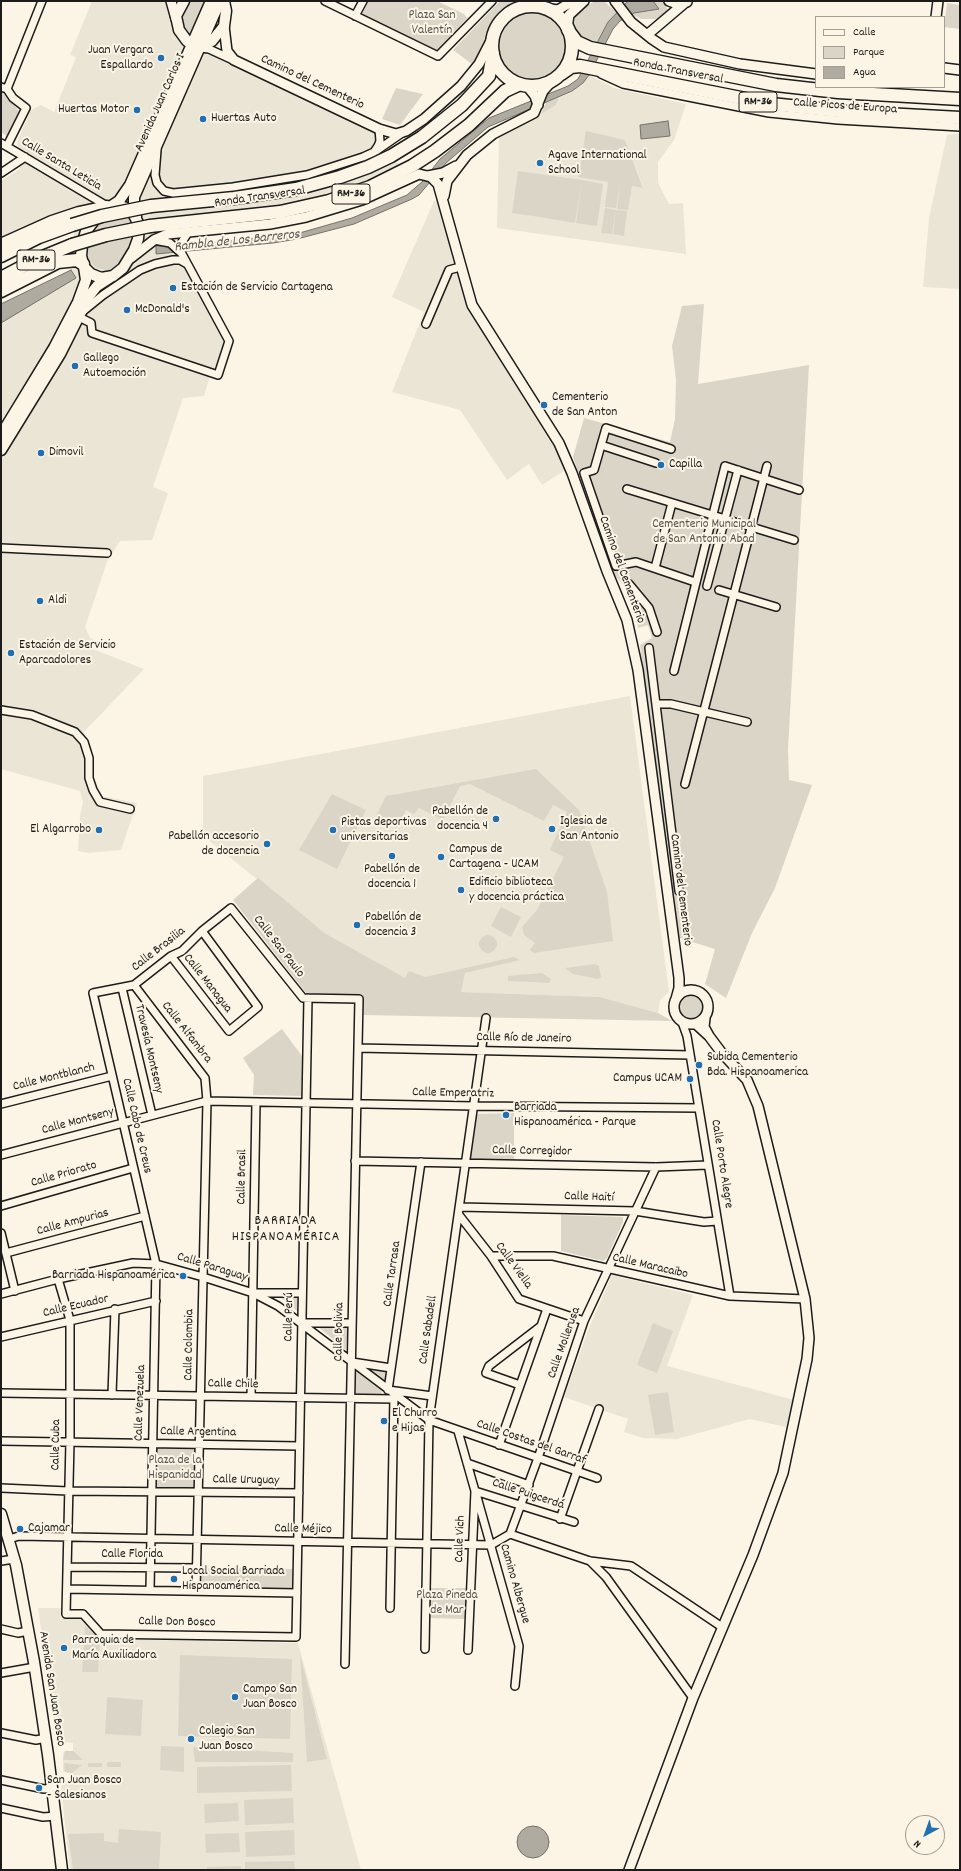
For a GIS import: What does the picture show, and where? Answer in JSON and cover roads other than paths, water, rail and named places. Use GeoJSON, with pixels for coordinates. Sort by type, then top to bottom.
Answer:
{"type":"FeatureCollection","features":[{"type":"Feature","properties":{"kind":"highway"},"geometry":{"type":"LineString","coordinates":[[496,31],[504,19],[516,10],[528,7],[543,8]]}},
{"type":"Feature","properties":{"kind":"highway","name":"RM-36"},"geometry":{"type":"LineString","coordinates":[[524,85],[537,86],[551,82],[561,74],[568,64],[571,54],[572,43],[568,29],[559,18],[543,8]]}},
{"type":"Feature","properties":{"kind":"highway","name":"Ronda Transversal"},"geometry":{"type":"LineString","coordinates":[[568,29],[577,42],[590,48],[776,86],[838,92],[960,99]]}},
{"type":"Feature","properties":{"kind":"highway","name":"RM-36"},"geometry":{"type":"LineString","coordinates":[[493,53],[493,43],[496,31]]}},
{"type":"Feature","properties":{"kind":"highway"},"geometry":{"type":"LineString","coordinates":[[493,53],[501,71],[512,80],[524,85]]}},
{"type":"Feature","properties":{"kind":"highway","name":"Ronda Transversal"},"geometry":{"type":"LineString","coordinates":[[1,256],[39,237],[102,216],[150,206],[234,198],[296,189],[340,177],[373,164],[417,140],[462,105],[489,76],[493,53]]}},
{"type":"Feature","properties":{"kind":"highway","name":"Ronda Transversal"},"geometry":{"type":"LineString","coordinates":[[561,74],[573,66],[790,107],[960,118]]}},
{"type":"Feature","properties":{"kind":"highway","name":"Ronda Transversal"},"geometry":{"type":"LineString","coordinates":[[1,278],[47,254],[106,235],[150,226],[280,212],[322,203],[370,187],[412,166],[435,152],[469,125],[505,91],[524,85]]}},
{"type":"Feature","properties":{"kind":"highway"},"geometry":{"type":"LineString","coordinates":[[1,245],[52,222],[79,213],[109,206]]}},
{"type":"Feature","properties":{"kind":"highway"},"geometry":{"type":"LineString","coordinates":[[1,291],[58,262],[76,260],[84,266]]}},
{"type":"Feature","properties":{"kind":"main road"},"geometry":{"type":"LineString","coordinates":[[171,1],[180,33],[196,46],[212,41],[224,26]]}},
{"type":"Feature","properties":{"kind":"main road"},"geometry":{"type":"LineString","coordinates":[[176,19],[178,10],[184,1]]}},
{"type":"Feature","properties":{"kind":"main road","name":"Avenida Juan Carlos I"},"geometry":{"type":"LineString","coordinates":[[136,217],[134,197],[196,46],[211,1]]}},
{"type":"Feature","properties":{"kind":"main road","name":"Avenida Juan Carlos I"},"geometry":{"type":"LineString","coordinates":[[109,206],[119,201],[130,185],[196,46],[220,1]]}},
{"type":"Feature","properties":{"kind":"main road"},"geometry":{"type":"LineString","coordinates":[[543,8],[558,10],[573,1]]}},
{"type":"Feature","properties":{"kind":"main road"},"geometry":{"type":"LineString","coordinates":[[568,29],[569,15],[584,1]]}},
{"type":"Feature","properties":{"kind":"main road"},"geometry":{"type":"LineString","coordinates":[[669,1],[677,4],[687,1]]}},
{"type":"Feature","properties":{"kind":"main road"},"geometry":{"type":"LineString","coordinates":[[647,36],[687,1]]}},
{"type":"Feature","properties":{"kind":"main road"},"geometry":{"type":"LineString","coordinates":[[936,16],[938,1]]}},
{"type":"Feature","properties":{"kind":"main road"},"geometry":{"type":"LineString","coordinates":[[615,2],[631,22],[647,36],[664,47],[764,69],[815,74]]}},
{"type":"Feature","properties":{"kind":"main road"},"geometry":{"type":"LineString","coordinates":[[226,4],[224,40],[227,51],[234,60]]}},
{"type":"Feature","properties":{"kind":"main road"},"geometry":{"type":"LineString","coordinates":[[406,131],[433,112],[461,86],[479,64],[496,31]]}},
{"type":"Feature","properties":{"kind":"main road","name":"Camino del Cementerio"},"geometry":{"type":"LineString","coordinates":[[234,60],[379,129],[392,133],[406,131]]}},
{"type":"Feature","properties":{"kind":"main road"},"geometry":{"type":"LineString","coordinates":[[945,68],[960,70]]}},
{"type":"Feature","properties":{"kind":"main road"},"geometry":{"type":"LineString","coordinates":[[444,202],[448,181],[459,164],[485,139],[503,128],[532,115],[538,105],[543,91],[551,82]]}},
{"type":"Feature","properties":{"kind":"main road"},"geometry":{"type":"LineString","coordinates":[[524,85],[535,96],[538,105]]}},
{"type":"Feature","properties":{"kind":"main road"},"geometry":{"type":"LineString","coordinates":[[1,450],[60,354],[94,290],[111,276],[120,271],[130,259],[154,240],[168,234],[270,224],[306,217],[362,200],[419,174],[428,176],[443,173],[459,164]]}},
{"type":"Feature","properties":{"kind":"main road","name":"Camino del Cementerio"},"geometry":{"type":"LineString","coordinates":[[428,176],[438,184],[444,202],[467,295],[477,316],[544,418],[566,458],[607,571],[627,620],[638,670],[678,978],[679,988],[676,999]]}},
{"type":"Feature","properties":{"kind":"main road"},"geometry":{"type":"LineString","coordinates":[[1,435],[54,348],[78,302],[86,280],[81,252],[83,238],[96,218],[109,206],[127,208],[136,217],[139,234],[136,246],[130,259]]}},
{"type":"Feature","properties":{"kind":"main road"},"geometry":{"type":"LineString","coordinates":[[84,266],[96,276],[103,278],[111,276]]}},
{"type":"Feature","properties":{"kind":"main road"},"geometry":{"type":"LineString","coordinates":[[678,978],[682,987],[701,993],[707,999],[709,1009],[704,1024],[709,1036]]}},
{"type":"Feature","properties":{"kind":"main road"},"geometry":{"type":"LineString","coordinates":[[630,1870],[693,1698],[753,1555],[783,1473],[807,1359],[809,1338],[805,1299],[754,1093],[744,1076],[721,1052],[709,1036],[695,1024],[682,1022],[675,1012],[676,999],[682,993],[691,990]]}},
{"type":"Feature","properties":{"kind":"main road"},"geometry":{"type":"LineString","coordinates":[[695,1024],[705,1018]]}},
{"type":"Feature","properties":{"kind":"main road","name":"Avenida San Juan Bosco"},"geometry":{"type":"LineString","coordinates":[[2,1518],[14,1559],[35,1667],[46,1738],[62,1870]]}},
{"type":"Feature","properties":{"kind":"street"},"geometry":{"type":"LineString","coordinates":[[4,145],[26,108],[13,98],[4,88],[42,1]]}},
{"type":"Feature","properties":{"kind":"street"},"geometry":{"type":"LineString","coordinates":[[325,1],[438,56],[492,1]]}},
{"type":"Feature","properties":{"kind":"street"},"geometry":{"type":"LineString","coordinates":[[356,16],[363,1]]}},
{"type":"Feature","properties":{"kind":"street","name":"Camino del Cementerio"},"geometry":{"type":"LineString","coordinates":[[196,46],[209,49],[234,60]]}},
{"type":"Feature","properties":{"kind":"street","name":"Calle Picos de Europa"},"geometry":{"type":"LineString","coordinates":[[590,68],[623,84],[770,113],[838,120],[960,127]]}},
{"type":"Feature","properties":{"kind":"street"},"geometry":{"type":"LineString","coordinates":[[374,152],[380,141],[379,129]]}},
{"type":"Feature","properties":{"kind":"street"},"geometry":{"type":"LineString","coordinates":[[157,144],[156,180],[162,190],[170,192],[233,188],[294,179],[374,152],[406,131]]}},
{"type":"Feature","properties":{"kind":"street","name":"Calle Santa Leticia"},"geometry":{"type":"LineString","coordinates":[[4,145],[109,206]]}},
{"type":"Feature","properties":{"kind":"street"},"geometry":{"type":"LineString","coordinates":[[1,172],[25,157]]}},
{"type":"Feature","properties":{"kind":"street"},"geometry":{"type":"LineString","coordinates":[[179,250],[189,231]]}},
{"type":"Feature","properties":{"kind":"street"},"geometry":{"type":"LineString","coordinates":[[154,240],[165,241],[179,250],[188,265],[229,341],[218,375],[92,333],[91,322],[80,315],[103,295],[140,270],[155,264],[173,260],[180,260],[188,265]]}},
{"type":"Feature","properties":{"kind":"street"},"geometry":{"type":"LineString","coordinates":[[426,324],[449,270],[460,267]]}},
{"type":"Feature","properties":{"kind":"street"},"geometry":{"type":"LineString","coordinates":[[671,449],[606,428],[594,470],[584,473],[616,566],[636,562],[695,582]]}},
{"type":"Feature","properties":{"kind":"street"},"geometry":{"type":"LineString","coordinates":[[601,444],[656,463]]}},
{"type":"Feature","properties":{"kind":"street"},"geometry":{"type":"LineString","coordinates":[[674,671],[725,466],[799,490]]}},
{"type":"Feature","properties":{"kind":"street"},"geometry":{"type":"LineString","coordinates":[[685,784],[702,711],[750,526],[765,475],[766,466]]}},
{"type":"Feature","properties":{"kind":"street"},"geometry":{"type":"LineString","coordinates":[[707,586],[738,470]]}},
{"type":"Feature","properties":{"kind":"street"},"geometry":{"type":"LineString","coordinates":[[627,489],[794,540]]}},
{"type":"Feature","properties":{"kind":"street"},"geometry":{"type":"LineString","coordinates":[[655,568],[672,503]]}},
{"type":"Feature","properties":{"kind":"street"},"geometry":{"type":"LineString","coordinates":[[1,548],[107,553]]}},
{"type":"Feature","properties":{"kind":"street"},"geometry":{"type":"LineString","coordinates":[[629,584],[649,608],[657,632]]}},
{"type":"Feature","properties":{"kind":"street"},"geometry":{"type":"LineString","coordinates":[[719,590],[776,607]]}},
{"type":"Feature","properties":{"kind":"street"},"geometry":{"type":"LineString","coordinates":[[649,648],[679,891]]}},
{"type":"Feature","properties":{"kind":"street"},"geometry":{"type":"LineString","coordinates":[[656,704],[671,704],[747,722]]}},
{"type":"Feature","properties":{"kind":"street"},"geometry":{"type":"LineString","coordinates":[[1,710],[32,715],[75,732],[84,742],[89,758],[89,778],[93,790],[100,802],[130,809]]}},
{"type":"Feature","properties":{"kind":"street","name":"Calle Brasilia"},"geometry":{"type":"LineString","coordinates":[[93,993],[134,986],[170,956],[182,951],[202,931],[232,908]]}},
{"type":"Feature","properties":{"kind":"street","name":"Calle Sao Paulo"},"geometry":{"type":"LineString","coordinates":[[232,908],[302,998],[308,998]]}},
{"type":"Feature","properties":{"kind":"street","name":"Calle Managua"},"geometry":{"type":"LineString","coordinates":[[170,956],[229,1031],[258,1007],[202,931]]}},
{"type":"Feature","properties":{"kind":"street","name":"Calle Alfambra"},"geometry":{"type":"LineString","coordinates":[[134,986],[205,1078],[207,1100]]}},
{"type":"Feature","properties":{"kind":"street","name":"Travesía Montseny"},"geometry":{"type":"LineString","coordinates":[[122,988],[152,1115]]}},
{"type":"Feature","properties":{"kind":"street","name":"Calle Cabo de Creus"},"geometry":{"type":"LineString","coordinates":[[93,993],[156,1264]]}},
{"type":"Feature","properties":{"kind":"street","name":"Calle Bolivia"},"geometry":{"type":"LineString","coordinates":[[308,998],[359,999],[345,1664]]}},
{"type":"Feature","properties":{"kind":"street","name":"Calle Perú"},"geometry":{"type":"LineString","coordinates":[[296,1637],[308,998]]}},
{"type":"Feature","properties":{"kind":"street","name":"Calle Sabadell"},"geometry":{"type":"LineString","coordinates":[[425,1649],[429,1420],[486,1018]]}},
{"type":"Feature","properties":{"kind":"street","name":"Calle Porto Alegre"},"geometry":{"type":"LineString","coordinates":[[682,1022],[687,1036],[730,1296]]}},
{"type":"Feature","properties":{"kind":"street"},"geometry":{"type":"LineString","coordinates":[[687,1036],[688,1029],[695,1024]]}},
{"type":"Feature","properties":{"kind":"street","name":"Calle Río de Janeiro"},"geometry":{"type":"LineString","coordinates":[[358,1048],[690,1054]]}},
{"type":"Feature","properties":{"kind":"street","name":"Calle Montblanch"},"geometry":{"type":"LineString","coordinates":[[1,1104],[112,1076]]}},
{"type":"Feature","properties":{"kind":"street","name":"Calle Emperatriz"},"geometry":{"type":"LineString","coordinates":[[207,1100],[474,1106],[699,1108]]}},
{"type":"Feature","properties":{"kind":"street","name":"Calle Montseny"},"geometry":{"type":"LineString","coordinates":[[1,1155],[207,1100]]}},
{"type":"Feature","properties":{"kind":"street","name":"Calle Colombia"},"geometry":{"type":"LineString","coordinates":[[196,1590],[207,1100]]}},
{"type":"Feature","properties":{"kind":"street","name":"Calle Brasil"},"geometry":{"type":"LineString","coordinates":[[251,1397],[256,1102]]}},
{"type":"Feature","properties":{"kind":"street","name":"Calle Corregidor"},"geometry":{"type":"LineString","coordinates":[[355,1161],[656,1167],[708,1165]]}},
{"type":"Feature","properties":{"kind":"street","name":"Calle Tarrasa"},"geometry":{"type":"LineString","coordinates":[[390,1608],[391,1368],[421,1162]]}},
{"type":"Feature","properties":{"kind":"street","name":"Calle Mollerusa"},"geometry":{"type":"LineString","coordinates":[[510,1534],[529,1485],[584,1322],[656,1167]]}},
{"type":"Feature","properties":{"kind":"street","name":"Calle Priorato"},"geometry":{"type":"LineString","coordinates":[[1,1206],[134,1168]]}},
{"type":"Feature","properties":{"kind":"street","name":"Calle Haití"},"geometry":{"type":"LineString","coordinates":[[460,1207],[635,1212],[704,1222],[718,1221]]}},
{"type":"Feature","properties":{"kind":"street","name":"Calle Viella"},"geometry":{"type":"LineString","coordinates":[[459,1215],[491,1256],[519,1299],[584,1322]]}},
{"type":"Feature","properties":{"kind":"street","name":"Calle Ampurias"},"geometry":{"type":"LineString","coordinates":[[6,1253],[146,1216]]}},
{"type":"Feature","properties":{"kind":"street"},"geometry":{"type":"LineString","coordinates":[[1,1233],[15,1291]]}},
{"type":"Feature","properties":{"kind":"street","name":"Calle Maracaibo"},"geometry":{"type":"LineString","coordinates":[[491,1256],[553,1256],[608,1270],[730,1296],[805,1299]]}},
{"type":"Feature","properties":{"kind":"street","name":"Calle Paraguay"},"geometry":{"type":"LineString","coordinates":[[1,1294],[58,1279],[133,1263],[156,1264],[203,1277],[253,1293],[278,1306],[302,1323],[392,1394],[429,1420],[458,1431]]}},
{"type":"Feature","properties":{"kind":"street","name":"Calle Venezuela"},"geometry":{"type":"LineString","coordinates":[[150,1590],[156,1264]]}},
{"type":"Feature","properties":{"kind":"street","name":"Calle Cuba"},"geometry":{"type":"LineString","coordinates":[[58,1279],[70,1320],[70,1441],[66,1614]]}},
{"type":"Feature","properties":{"kind":"street"},"geometry":{"type":"LineString","coordinates":[[253,1293],[302,1292]]}},
{"type":"Feature","properties":{"kind":"street","name":"Calle Ecuador"},"geometry":{"type":"LineString","coordinates":[[1,1337],[115,1309],[156,1301]]}},
{"type":"Feature","properties":{"kind":"street"},"geometry":{"type":"LineString","coordinates":[[112,1395],[115,1309]]}},
{"type":"Feature","properties":{"kind":"street"},"geometry":{"type":"LineString","coordinates":[[499,1445],[547,1309]]}},
{"type":"Feature","properties":{"kind":"street"},"geometry":{"type":"LineString","coordinates":[[302,1323],[352,1323]]}},
{"type":"Feature","properties":{"kind":"street"},"geometry":{"type":"LineString","coordinates":[[520,1385],[486,1373],[489,1366],[541,1325]]}},
{"type":"Feature","properties":{"kind":"street"},"geometry":{"type":"LineString","coordinates":[[351,1362],[391,1368]]}},
{"type":"Feature","properties":{"kind":"street","name":"Calle Chile"},"geometry":{"type":"LineString","coordinates":[[1,1393],[300,1398],[351,1398],[392,1394]]}},
{"type":"Feature","properties":{"kind":"street","name":"Calle Paraguay"},"geometry":{"type":"LineString","coordinates":[[392,1394],[432,1396]]}},
{"type":"Feature","properties":{"kind":"street"},"geometry":{"type":"LineString","coordinates":[[560,1519],[599,1409]]}},
{"type":"Feature","properties":{"kind":"street","name":"Calle Costas del Garraf"},"geometry":{"type":"LineString","coordinates":[[458,1431],[597,1478]]}},
{"type":"Feature","properties":{"kind":"street","name":"Calle Vich"},"geometry":{"type":"LineString","coordinates":[[458,1431],[475,1491],[468,1650]]}},
{"type":"Feature","properties":{"kind":"street","name":"Calle Argentina"},"geometry":{"type":"LineString","coordinates":[[1,1441],[300,1446]]}},
{"type":"Feature","properties":{"kind":"street"},"geometry":{"type":"LineString","coordinates":[[467,1462],[529,1485]]}},
{"type":"Feature","properties":{"kind":"street","name":"Calle Uruguay"},"geometry":{"type":"LineString","coordinates":[[1,1488],[68,1491],[299,1494]]}},
{"type":"Feature","properties":{"kind":"street","name":"Calle Puigcerdá"},"geometry":{"type":"LineString","coordinates":[[475,1491],[560,1519],[574,1522]]}},
{"type":"Feature","properties":{"kind":"street","name":"Camino Albergue"},"geometry":{"type":"LineString","coordinates":[[475,1491],[519,1646],[515,1686]]}},
{"type":"Feature","properties":{"kind":"street"},"geometry":{"type":"LineString","coordinates":[[510,1534],[590,1561],[631,1566],[722,1627]]}},
{"type":"Feature","properties":{"kind":"street","name":"Calle Méjico"},"geometry":{"type":"LineString","coordinates":[[9,1539],[20,1536],[150,1540],[490,1545],[510,1534]]}},
{"type":"Feature","properties":{"kind":"street"},"geometry":{"type":"LineString","coordinates":[[1,1561],[14,1559]]}},
{"type":"Feature","properties":{"kind":"street"},"geometry":{"type":"LineString","coordinates":[[590,1561],[606,1577],[693,1698]]}},
{"type":"Feature","properties":{"kind":"street","name":"Calle Florida"},"geometry":{"type":"LineString","coordinates":[[67,1567],[197,1568]]}},
{"type":"Feature","properties":{"kind":"street"},"geometry":{"type":"LineString","coordinates":[[67,1589],[196,1590],[297,1593]]}},
{"type":"Feature","properties":{"kind":"street","name":"Calle Don Bosco"},"geometry":{"type":"LineString","coordinates":[[66,1614],[83,1614],[101,1634],[296,1637]]}},
{"type":"Feature","properties":{"kind":"street"},"geometry":{"type":"LineString","coordinates":[[1,1629],[18,1633],[28,1631]]}},
{"type":"Feature","properties":{"kind":"street"},"geometry":{"type":"LineString","coordinates":[[1,1673],[35,1667]]}},
{"type":"Feature","properties":{"kind":"street"},"geometry":{"type":"LineString","coordinates":[[1,1733],[36,1740],[46,1738]]}},
{"type":"Feature","properties":{"kind":"street"},"geometry":{"type":"LineString","coordinates":[[1,1780],[44,1789],[52,1788]]}},
{"type":"Feature","properties":{"kind":"street"},"geometry":{"type":"LineString","coordinates":[[1,1808],[43,1817],[56,1816]]}},
{"type":"Feature","properties":{"kind":"water","name":"Rambla de Los Barreros"},"geometry":{"type":"Polygon","coordinates":[[[628,1],[653,1],[659,9],[634,13],[620,21],[613,29],[589,75],[583,83],[572,91],[488,127],[446,163],[419,195],[412,199],[354,224],[297,239],[273,243],[156,254],[156,246],[190,245],[296,234],[352,218],[407,195],[423,181],[440,159],[489,118],[568,86],[578,79],[608,22],[628,1]]]}},
{"type":"Feature","properties":{"kind":"water"},"geometry":{"type":"Polygon","coordinates":[[[668,121],[670,136],[641,139],[640,125],[668,121]]]}},
{"type":"Feature","properties":{"kind":"water"},"geometry":{"type":"Polygon","coordinates":[[[71,270],[76,278],[1,323],[1,304],[71,270]]]}},
{"type":"Feature","properties":{"kind":"water"},"geometry":{"type":"Polygon","coordinates":[[[530,1826],[536,1826],[545,1830],[549,1842],[545,1854],[536,1858],[530,1858],[521,1854],[517,1845],[517,1839],[521,1830],[530,1826]]]}},
{"type":"Feature","properties":{"kind":"place","name":"Juan Vergara Espallardo"},"geometry":{"type":"Point","coordinates":[161,58]}},
{"type":"Feature","properties":{"kind":"place","name":"Huertas Motor"},"geometry":{"type":"Point","coordinates":[137,110]}},
{"type":"Feature","properties":{"kind":"place","name":"Huertas Auto"},"geometry":{"type":"Point","coordinates":[203,119]}},
{"type":"Feature","properties":{"kind":"place","name":"Agave International School"},"geometry":{"type":"Point","coordinates":[540,163]}},
{"type":"Feature","properties":{"kind":"place","name":"Estación de Servicio Cartagena"},"geometry":{"type":"Point","coordinates":[173,288]}},
{"type":"Feature","properties":{"kind":"place","name":"McDonald's"},"geometry":{"type":"Point","coordinates":[127,310]}},
{"type":"Feature","properties":{"kind":"place","name":"Gallego Autoemoción"},"geometry":{"type":"Point","coordinates":[75,366]}},
{"type":"Feature","properties":{"kind":"place","name":"Cementerio de San Anton"},"geometry":{"type":"Point","coordinates":[544,405]}},
{"type":"Feature","properties":{"kind":"place","name":"Dimovil"},"geometry":{"type":"Point","coordinates":[41,453]}},
{"type":"Feature","properties":{"kind":"place","name":"Capilla"},"geometry":{"type":"Point","coordinates":[661,465]}},
{"type":"Feature","properties":{"kind":"place","name":"Aldi"},"geometry":{"type":"Point","coordinates":[40,601]}},
{"type":"Feature","properties":{"kind":"place","name":"Estación de Servicio Aparcadolores"},"geometry":{"type":"Point","coordinates":[11,653]}},
{"type":"Feature","properties":{"kind":"place","name":"Pabellón de docencia 4"},"geometry":{"type":"Point","coordinates":[496,819]}},
{"type":"Feature","properties":{"kind":"place","name":"Iglesia de San Antonio"},"geometry":{"type":"Point","coordinates":[552,829]}},
{"type":"Feature","properties":{"kind":"place","name":"El Algarrobo"},"geometry":{"type":"Point","coordinates":[99,830]}},
{"type":"Feature","properties":{"kind":"place","name":"Pistas deportivas universitarias"},"geometry":{"type":"Point","coordinates":[333,830]}},
{"type":"Feature","properties":{"kind":"place","name":"Pabellón accesorio de docencia"},"geometry":{"type":"Point","coordinates":[267,844]}},
{"type":"Feature","properties":{"kind":"place","name":"Pabellón de docencia 1"},"geometry":{"type":"Point","coordinates":[392,856]}},
{"type":"Feature","properties":{"kind":"place","name":"Campus de Cartagena - UCAM"},"geometry":{"type":"Point","coordinates":[441,857]}},
{"type":"Feature","properties":{"kind":"place","name":"Edificio biblioteca y docencia práctica"},"geometry":{"type":"Point","coordinates":[461,890]}},
{"type":"Feature","properties":{"kind":"place","name":"Pabellón de docencia 3"},"geometry":{"type":"Point","coordinates":[357,925]}},
{"type":"Feature","properties":{"kind":"place","name":"Subida Cementerio Bda. Hispanoamerica"},"geometry":{"type":"Point","coordinates":[699,1065]}},
{"type":"Feature","properties":{"kind":"place","name":"Campus UCAM"},"geometry":{"type":"Point","coordinates":[690,1079]}},
{"type":"Feature","properties":{"kind":"place","name":"Barriada Hispanoamérica - Parque"},"geometry":{"type":"Point","coordinates":[506,1115]}},
{"type":"Feature","properties":{"kind":"place","name":"Barriada Hispanoamérica"},"geometry":{"type":"Point","coordinates":[183,1276]}},
{"type":"Feature","properties":{"kind":"place","name":"El Churro e Hijas"},"geometry":{"type":"Point","coordinates":[384,1421]}},
{"type":"Feature","properties":{"kind":"place","name":"Cajamar"},"geometry":{"type":"Point","coordinates":[20,1529]}},
{"type":"Feature","properties":{"kind":"place","name":"Local Social Barriada Hispanoamérica"},"geometry":{"type":"Point","coordinates":[174,1579]}},
{"type":"Feature","properties":{"kind":"place","name":"Parroquia de María Auxiliadora"},"geometry":{"type":"Point","coordinates":[64,1648]}},
{"type":"Feature","properties":{"kind":"place","name":"Campo San Juan Bosco"},"geometry":{"type":"Point","coordinates":[235,1697]}},
{"type":"Feature","properties":{"kind":"place","name":"Colegio San Juan Bosco"},"geometry":{"type":"Point","coordinates":[191,1739]}},
{"type":"Feature","properties":{"kind":"place","name":"San Juan Bosco - Salesianos"},"geometry":{"type":"Point","coordinates":[39,1788]}},
{"type":"Feature","properties":{"kind":"district","name":"BARRIADA HISPANOAMÉRICA"},"geometry":{"type":"Point","coordinates":[286,1230]}},
{"type":"Feature","properties":{"kind":"park label","name":"Plaza San Valentín"},"geometry":{"type":"Point","coordinates":[432,24]}},
{"type":"Feature","properties":{"kind":"park label","name":"Cementerio Municipal de San Antonio Abad"},"geometry":{"type":"Point","coordinates":[704,532]}},
{"type":"Feature","properties":{"kind":"park label","name":"Plaza de la Hispanidad"},"geometry":{"type":"Point","coordinates":[175,1468]}},
{"type":"Feature","properties":{"kind":"park label","name":"Plaza Pineda de Mar"},"geometry":{"type":"Point","coordinates":[447,1604]}}]}
